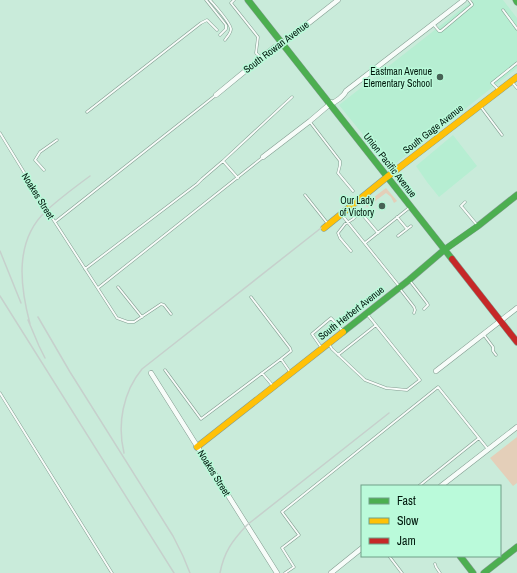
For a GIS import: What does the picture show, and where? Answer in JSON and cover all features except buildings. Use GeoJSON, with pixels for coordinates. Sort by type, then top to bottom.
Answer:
{"type":"FeatureCollection","features":[{"type":"Feature","properties":{"kind":"street","name":"Union Pacific Avenue"},"geometry":{"type":"LineString","coordinates":[[248,0],[517,342]]}},
{"type":"Feature","properties":{"kind":"street","name":"South Rowan Avenue"},"geometry":{"type":"LineString","coordinates":[[216,95],[261,58],[282,44],[338,0]]}},
{"type":"Feature","properties":{"kind":"street"},"geometry":{"type":"LineString","coordinates":[[263,157],[310,121],[339,94],[464,0]]}},
{"type":"Feature","properties":{"kind":"street","name":"South Gage Avenue"},"geometry":{"type":"LineString","coordinates":[[326,226],[517,77]]}},
{"type":"Feature","properties":{"kind":"street","name":"South Herbert Avenue"},"geometry":{"type":"LineString","coordinates":[[197,447],[409,280],[444,250],[478,226],[517,195]]}},
{"type":"Feature","properties":{"kind":"street"},"geometry":{"type":"LineString","coordinates":[[436,371],[517,308]]}},
{"type":"Feature","properties":{"kind":"street","name":"Noakes Street"},"geometry":{"type":"LineString","coordinates":[[151,373],[277,573]]}},
{"type":"Feature","properties":{"kind":"street"},"geometry":{"type":"LineString","coordinates":[[442,485],[517,427]]}},
{"type":"Feature","properties":{"kind":"street"},"geometry":{"type":"LineString","coordinates":[[484,573],[517,547]]}},
{"type":"Feature","properties":{"kind":"street"},"geometry":{"type":"LineString","coordinates":[[331,573],[361,549]]}},
{"type":"Feature","properties":{"kind":"street"},"geometry":{"type":"LineString","coordinates":[[461,557],[474,573]]}},
{"type":"Feature","properties":{"kind":"lane"},"geometry":{"type":"LineString","coordinates":[[206,0],[226,25],[226,30],[220,35]]}},
{"type":"Feature","properties":{"kind":"lane"},"geometry":{"type":"LineString","coordinates":[[210,0],[229,23],[231,28],[225,40]]}},
{"type":"Feature","properties":{"kind":"lane"},"geometry":{"type":"LineString","coordinates":[[234,0],[231,3],[258,37],[256,53],[261,58]]}},
{"type":"Feature","properties":{"kind":"lane"},"geometry":{"type":"LineString","coordinates":[[434,24],[439,31],[441,31],[472,5],[469,0]]}},
{"type":"Feature","properties":{"kind":"lane"},"geometry":{"type":"LineString","coordinates":[[503,10],[517,29]]}},
{"type":"Feature","properties":{"kind":"lane"},"geometry":{"type":"LineString","coordinates":[[87,112],[201,23],[207,20],[216,30]]}},
{"type":"Feature","properties":{"kind":"lane"},"geometry":{"type":"LineString","coordinates":[[499,91],[492,83],[517,63]]}},
{"type":"Feature","properties":{"kind":"lane"},"geometry":{"type":"LineString","coordinates":[[511,81],[517,88]]}},
{"type":"Feature","properties":{"kind":"lane"},"geometry":{"type":"LineString","coordinates":[[55,222],[216,95]]}},
{"type":"Feature","properties":{"kind":"lane"},"geometry":{"type":"LineString","coordinates":[[86,269],[197,184],[292,98]]}},
{"type":"Feature","properties":{"kind":"lane"},"geometry":{"type":"LineString","coordinates":[[480,106],[502,135]]}},
{"type":"Feature","properties":{"kind":"lane"},"geometry":{"type":"LineString","coordinates":[[310,121],[340,161],[338,173],[353,191]]}},
{"type":"Feature","properties":{"kind":"lane","name":"Noakes Street"},"geometry":{"type":"LineString","coordinates":[[0,133],[117,318],[128,322],[134,322],[142,317]]}},
{"type":"Feature","properties":{"kind":"lane"},"geometry":{"type":"LineString","coordinates":[[44,170],[35,160],[40,152],[57,140]]}},
{"type":"Feature","properties":{"kind":"lane"},"geometry":{"type":"LineString","coordinates":[[98,288],[263,157]]}},
{"type":"Feature","properties":{"kind":"lane"},"geometry":{"type":"LineString","coordinates":[[223,161],[238,178]]}},
{"type":"Feature","properties":{"kind":"lane"},"geometry":{"type":"LineString","coordinates":[[305,195],[326,226]]}},
{"type":"Feature","properties":{"kind":"lane"},"geometry":{"type":"LineString","coordinates":[[465,202],[461,206],[478,226]]}},
{"type":"Feature","properties":{"kind":"lane"},"geometry":{"type":"LineString","coordinates":[[365,243],[410,207]]}},
{"type":"Feature","properties":{"kind":"lane"},"geometry":{"type":"LineString","coordinates":[[350,251],[338,233],[359,213],[362,214],[378,233]]}},
{"type":"Feature","properties":{"kind":"lane"},"geometry":{"type":"LineString","coordinates":[[342,214],[400,287],[414,307],[414,313]]}},
{"type":"Feature","properties":{"kind":"lane"},"geometry":{"type":"LineString","coordinates":[[397,217],[407,229]]}},
{"type":"Feature","properties":{"kind":"lane"},"geometry":{"type":"LineString","coordinates":[[398,236],[411,226]]}},
{"type":"Feature","properties":{"kind":"lane"},"geometry":{"type":"LineString","coordinates":[[409,280],[427,303],[428,305],[424,309]]}},
{"type":"Feature","properties":{"kind":"lane"},"geometry":{"type":"LineString","coordinates":[[118,287],[142,317],[160,304],[164,305],[171,314]]}},
{"type":"Feature","properties":{"kind":"lane"},"geometry":{"type":"LineString","coordinates":[[165,370],[201,419],[291,351],[251,297]]}},
{"type":"Feature","properties":{"kind":"lane"},"geometry":{"type":"LineString","coordinates":[[328,343],[338,355],[365,380],[386,388],[407,390],[420,380],[366,313]]}},
{"type":"Feature","properties":{"kind":"lane"},"geometry":{"type":"LineString","coordinates":[[321,348],[312,334],[331,318],[343,331]]}},
{"type":"Feature","properties":{"kind":"lane"},"geometry":{"type":"LineString","coordinates":[[338,355],[376,325]]}},
{"type":"Feature","properties":{"kind":"lane"},"geometry":{"type":"LineString","coordinates":[[483,334],[493,347],[496,355]]}},
{"type":"Feature","properties":{"kind":"lane"},"geometry":{"type":"LineString","coordinates":[[281,359],[291,373]]}},
{"type":"Feature","properties":{"kind":"lane"},"geometry":{"type":"LineString","coordinates":[[262,373],[273,387]]}},
{"type":"Feature","properties":{"kind":"lane"},"geometry":{"type":"LineString","coordinates":[[285,573],[294,567],[282,548],[298,535],[282,512],[438,387],[488,449]]}},
{"type":"Feature","properties":{"kind":"lane"},"geometry":{"type":"LineString","coordinates":[[0,393],[112,573]]}},
{"type":"Feature","properties":{"kind":"lane"},"geometry":{"type":"LineString","coordinates":[[420,485],[479,438]]}},
{"type":"Feature","properties":{"kind":"lane"},"geometry":{"type":"LineString","coordinates":[[390,557],[402,573]]}},
{"type":"Feature","properties":{"kind":"lane"},"geometry":{"type":"LineString","coordinates":[[435,564],[440,573]]}},
{"type":"Feature","properties":{"kind":"path"},"geometry":{"type":"LineString","coordinates":[[370,206],[369,205],[372,202],[371,200]]}},
{"type":"Feature","properties":{"kind":"shaded area","name":"Eastman Avenue Elementary School"},"geometry":{"type":"Polygon","coordinates":[[[473,0],[503,0],[517,18],[517,68],[390,168],[339,105],[473,0]]]}},
{"type":"Feature","properties":{"kind":"shaded area"},"geometry":{"type":"Polygon","coordinates":[[[453,135],[477,166],[439,197],[416,166],[453,135]]]}},
{"type":"Feature","properties":{"kind":"shaded area"},"geometry":{"type":"Polygon","coordinates":[[[386,188],[397,201],[394,203],[391,197],[386,193],[367,207],[365,204],[386,188]]]}},
{"type":"Feature","properties":{"kind":"shaded area"},"geometry":{"type":"Polygon","coordinates":[[[517,437],[517,483],[513,486],[490,458],[517,437]]]}},
{"type":"Feature","properties":{"kind":"railway"},"geometry":{"type":"LineString","coordinates":[[30,324],[22,279],[24,250],[29,236],[36,223],[46,211],[90,176]]}},
{"type":"Feature","properties":{"kind":"railway"},"geometry":{"type":"LineString","coordinates":[[124,453],[121,431],[123,409],[130,388],[142,369],[321,228]]}},
{"type":"Feature","properties":{"kind":"railway"},"geometry":{"type":"LineString","coordinates":[[0,251],[21,303]]}},
{"type":"Feature","properties":{"kind":"railway"},"geometry":{"type":"LineString","coordinates":[[0,296],[174,573]]}},
{"type":"Feature","properties":{"kind":"railway"},"geometry":{"type":"LineString","coordinates":[[38,317],[70,372],[173,536],[190,573]]}},
{"type":"Feature","properties":{"kind":"railway"},"geometry":{"type":"LineString","coordinates":[[28,320],[45,358]]}},
{"type":"Feature","properties":{"kind":"railway"},"geometry":{"type":"LineString","coordinates":[[220,573],[229,547],[247,525],[389,413]]}},
{"type":"Feature","properties":{"kind":"traffic: fast"},"geometry":{"type":"LineString","coordinates":[[248,0],[452,259]]}},
{"type":"Feature","properties":{"kind":"traffic: fast"},"geometry":{"type":"LineString","coordinates":[[343,332],[409,280],[444,250],[478,226],[517,195]]}},
{"type":"Feature","properties":{"kind":"traffic: fast"},"geometry":{"type":"LineString","coordinates":[[484,573],[517,547]]}},
{"type":"Feature","properties":{"kind":"traffic: fast"},"geometry":{"type":"LineString","coordinates":[[461,557],[473,573]]}},
{"type":"Feature","properties":{"kind":"traffic: slow"},"geometry":{"type":"LineString","coordinates":[[324,228],[387,177],[517,77]]}},
{"type":"Feature","properties":{"kind":"traffic: slow"},"geometry":{"type":"LineString","coordinates":[[197,447],[343,332]]}},
{"type":"Feature","properties":{"kind":"traffic: jam"},"geometry":{"type":"LineString","coordinates":[[452,259],[517,342]]}},
{"type":"Feature","properties":{"kind":"place","name":"Eastman Avenue Elementary School"},"geometry":{"type":"Point","coordinates":[440,77]}},
{"type":"Feature","properties":{"kind":"place","name":"Our Lady of Victory"},"geometry":{"type":"Point","coordinates":[382,206]}}]}
